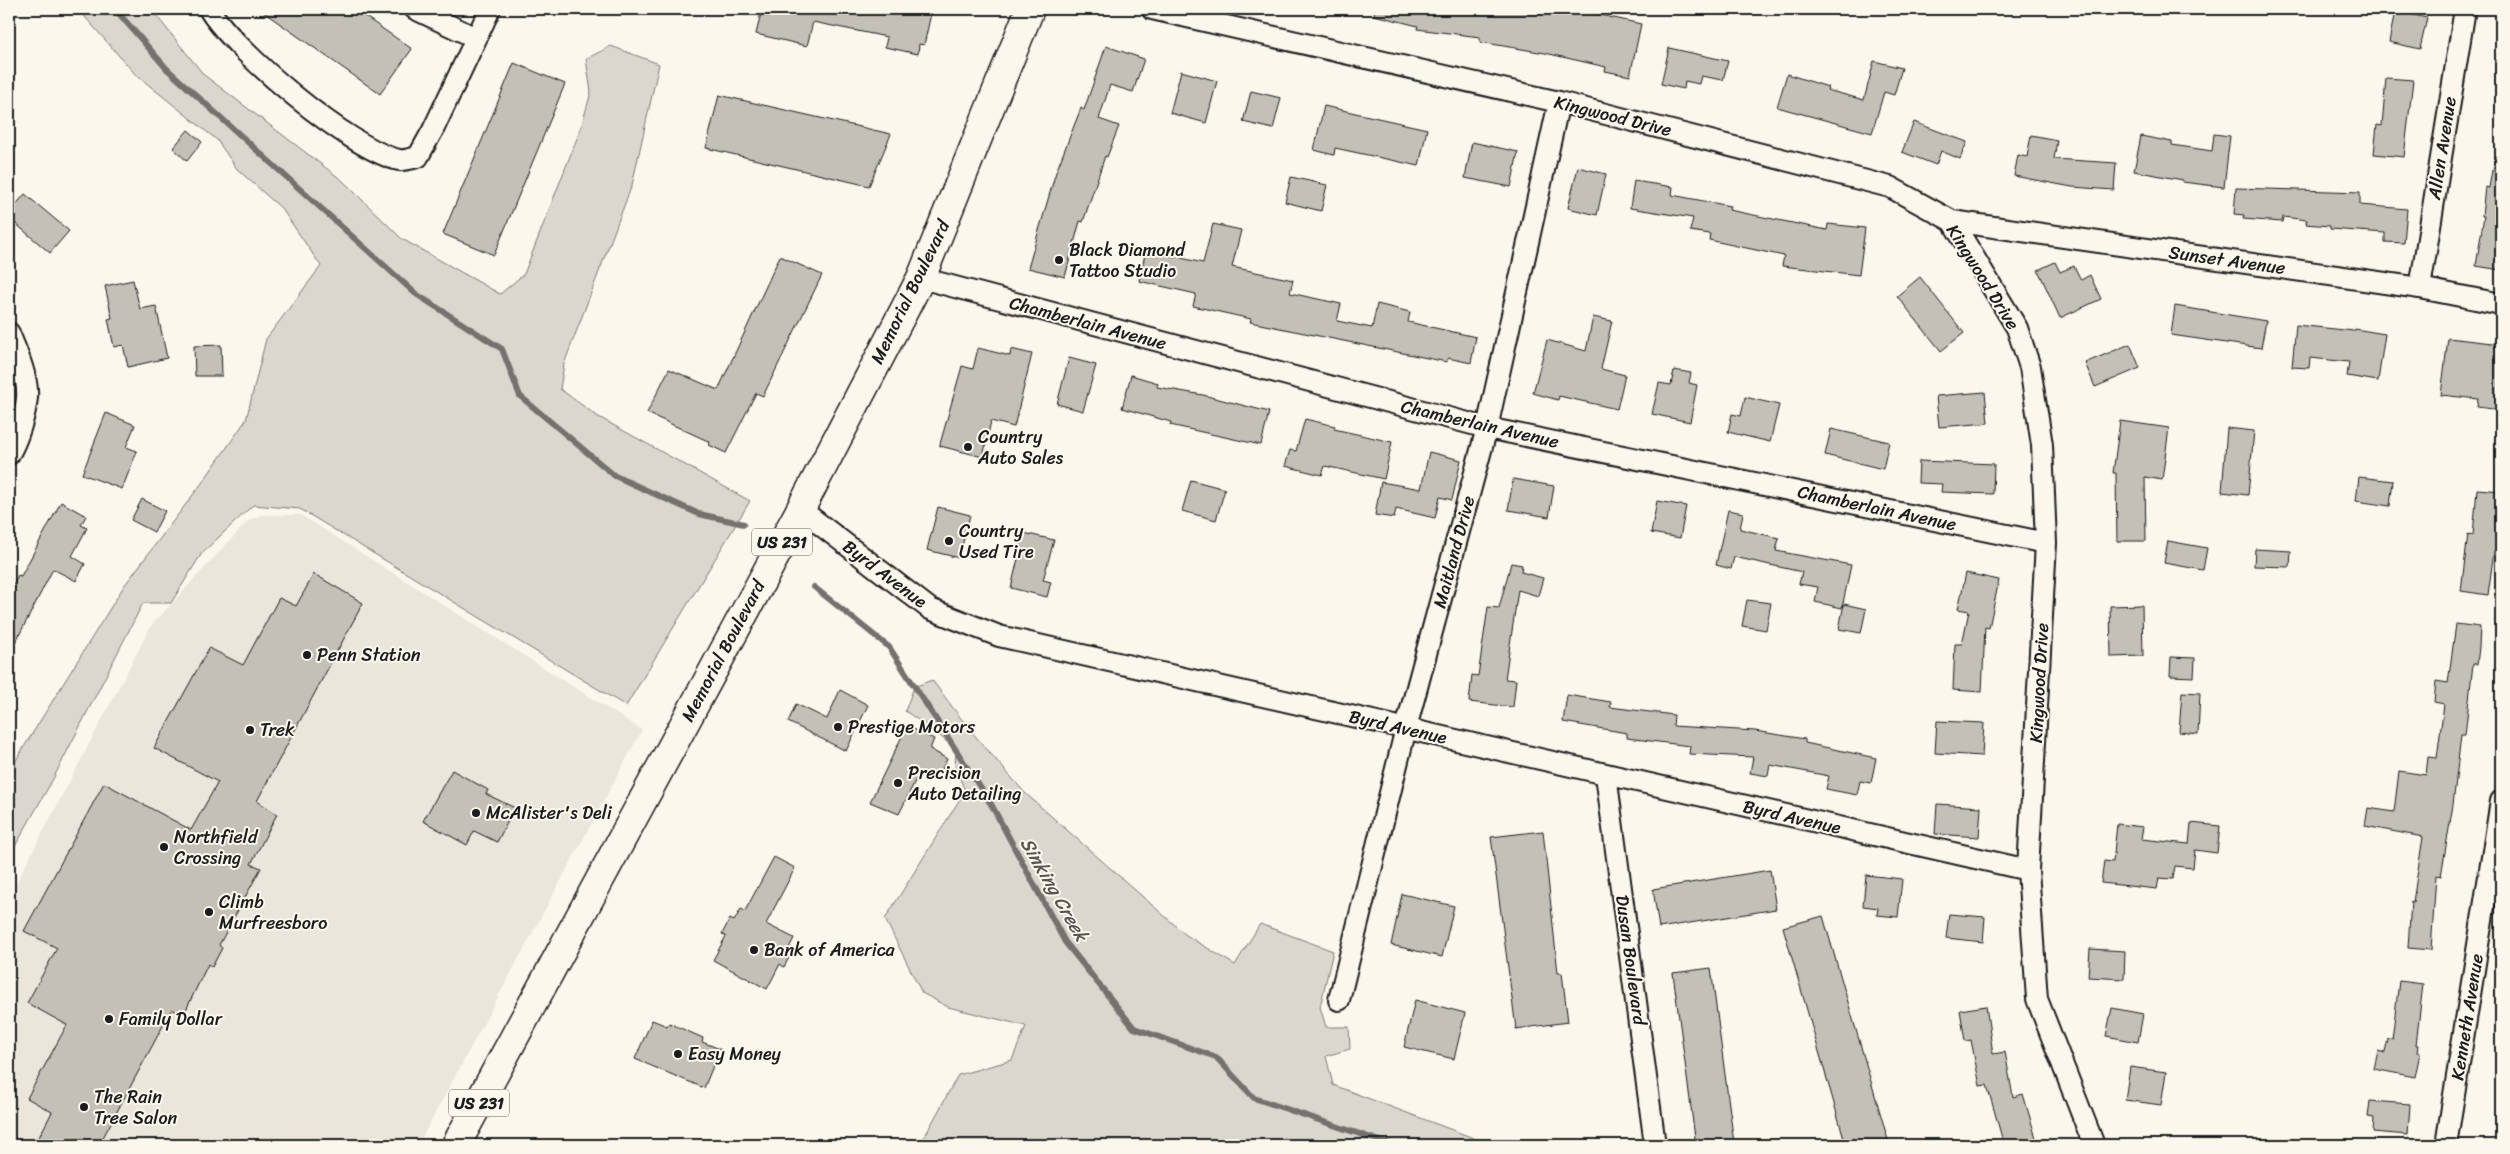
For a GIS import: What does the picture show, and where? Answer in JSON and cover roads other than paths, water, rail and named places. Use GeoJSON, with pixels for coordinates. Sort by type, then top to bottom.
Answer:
{"type":"FeatureCollection","features":[{"type":"Feature","properties":{"kind":"main road","name":"Memorial Boulevard"},"geometry":{"type":"LineString","coordinates":[[456,1145],[800,509],[921,278],[1030,9]]}},
{"type":"Feature","properties":{"kind":"street"},"geometry":{"type":"LineString","coordinates":[[209,9],[219,25],[248,56],[305,104],[363,145],[401,160],[418,157],[433,130],[490,9]]}},
{"type":"Feature","properties":{"kind":"street"},"geometry":{"type":"LineString","coordinates":[[416,9],[476,38]]}},
{"type":"Feature","properties":{"kind":"street","name":"Kingwood Drive"},"geometry":{"type":"LineString","coordinates":[[1152,9],[1559,102],[1890,187],[1952,221],[2017,328],[2030,367],[2042,445],[2046,543],[2028,870],[2037,999],[2094,1145]]}},
{"type":"Feature","properties":{"kind":"street","name":"Allen Avenue"},"geometry":{"type":"LineString","coordinates":[[2420,288],[2465,9]]}},
{"type":"Feature","properties":{"kind":"street","name":"Maitland Drive"},"geometry":{"type":"LineString","coordinates":[[1339,1000],[1406,728],[1487,428],[1559,102]]}},
{"type":"Feature","properties":{"kind":"street","name":"Sunset Avenue"},"geometry":{"type":"LineString","coordinates":[[1952,221],[2420,288],[2501,304]]}},
{"type":"Feature","properties":{"kind":"street","name":"Chamberlain Avenue"},"geometry":{"type":"LineString","coordinates":[[921,278],[1487,428],[2046,543]]}},
{"type":"Feature","properties":{"kind":"street"},"geometry":{"type":"LineString","coordinates":[[9,333],[19,356],[27,396],[14,444],[9,454]]}},
{"type":"Feature","properties":{"kind":"street","name":"Byrd Avenue"},"geometry":{"type":"LineString","coordinates":[[800,509],[930,609],[999,636],[2028,870]]}},
{"type":"Feature","properties":{"kind":"street","name":"Dusan Boulevard"},"geometry":{"type":"LineString","coordinates":[[1606,775],[1656,1145]]}},
{"type":"Feature","properties":{"kind":"street","name":"Kenneth Avenue"},"geometry":{"type":"LineString","coordinates":[[2446,1145],[2501,801]]}},
{"type":"Feature","properties":{"kind":"waterway"},"geometry":{"type":"LineString","coordinates":[[115,9],[167,69],[416,294],[502,349],[520,396],[615,476],[699,514],[744,524]]}},
{"type":"Feature","properties":{"kind":"waterway","name":"Sinking Creek"},"geometry":{"type":"LineString","coordinates":[[814,587],[889,647],[991,804],[1065,942],[1134,1028],[1216,1057],[1254,1098],[1392,1145]]}},
{"type":"Feature","properties":{"kind":"place","name":"Black Diamond Tattoo Studio"},"geometry":{"type":"Point","coordinates":[1059,260]}},
{"type":"Feature","properties":{"kind":"place","name":"Country Auto Sales"},"geometry":{"type":"Point","coordinates":[968,447]}},
{"type":"Feature","properties":{"kind":"place","name":"Country Used Tire"},"geometry":{"type":"Point","coordinates":[949,541]}},
{"type":"Feature","properties":{"kind":"place","name":"Penn Station"},"geometry":{"type":"Point","coordinates":[307,655]}},
{"type":"Feature","properties":{"kind":"place","name":"Prestige Motors"},"geometry":{"type":"Point","coordinates":[838,727]}},
{"type":"Feature","properties":{"kind":"place","name":"Trek"},"geometry":{"type":"Point","coordinates":[250,730]}},
{"type":"Feature","properties":{"kind":"place","name":"Precision Auto Detailing"},"geometry":{"type":"Point","coordinates":[898,783]}},
{"type":"Feature","properties":{"kind":"place","name":"McAlister's Deli"},"geometry":{"type":"Point","coordinates":[476,813]}},
{"type":"Feature","properties":{"kind":"place","name":"Northfield Crossing"},"geometry":{"type":"Point","coordinates":[164,847]}},
{"type":"Feature","properties":{"kind":"place","name":"Climb Murfreesboro"},"geometry":{"type":"Point","coordinates":[209,912]}},
{"type":"Feature","properties":{"kind":"place","name":"Bank of America"},"geometry":{"type":"Point","coordinates":[754,950]}},
{"type":"Feature","properties":{"kind":"place","name":"Family Dollar"},"geometry":{"type":"Point","coordinates":[109,1019]}},
{"type":"Feature","properties":{"kind":"place","name":"Easy Money"},"geometry":{"type":"Point","coordinates":[678,1054]}},
{"type":"Feature","properties":{"kind":"place","name":"The Rain Tree Salon"},"geometry":{"type":"Point","coordinates":[84,1107]}}]}
